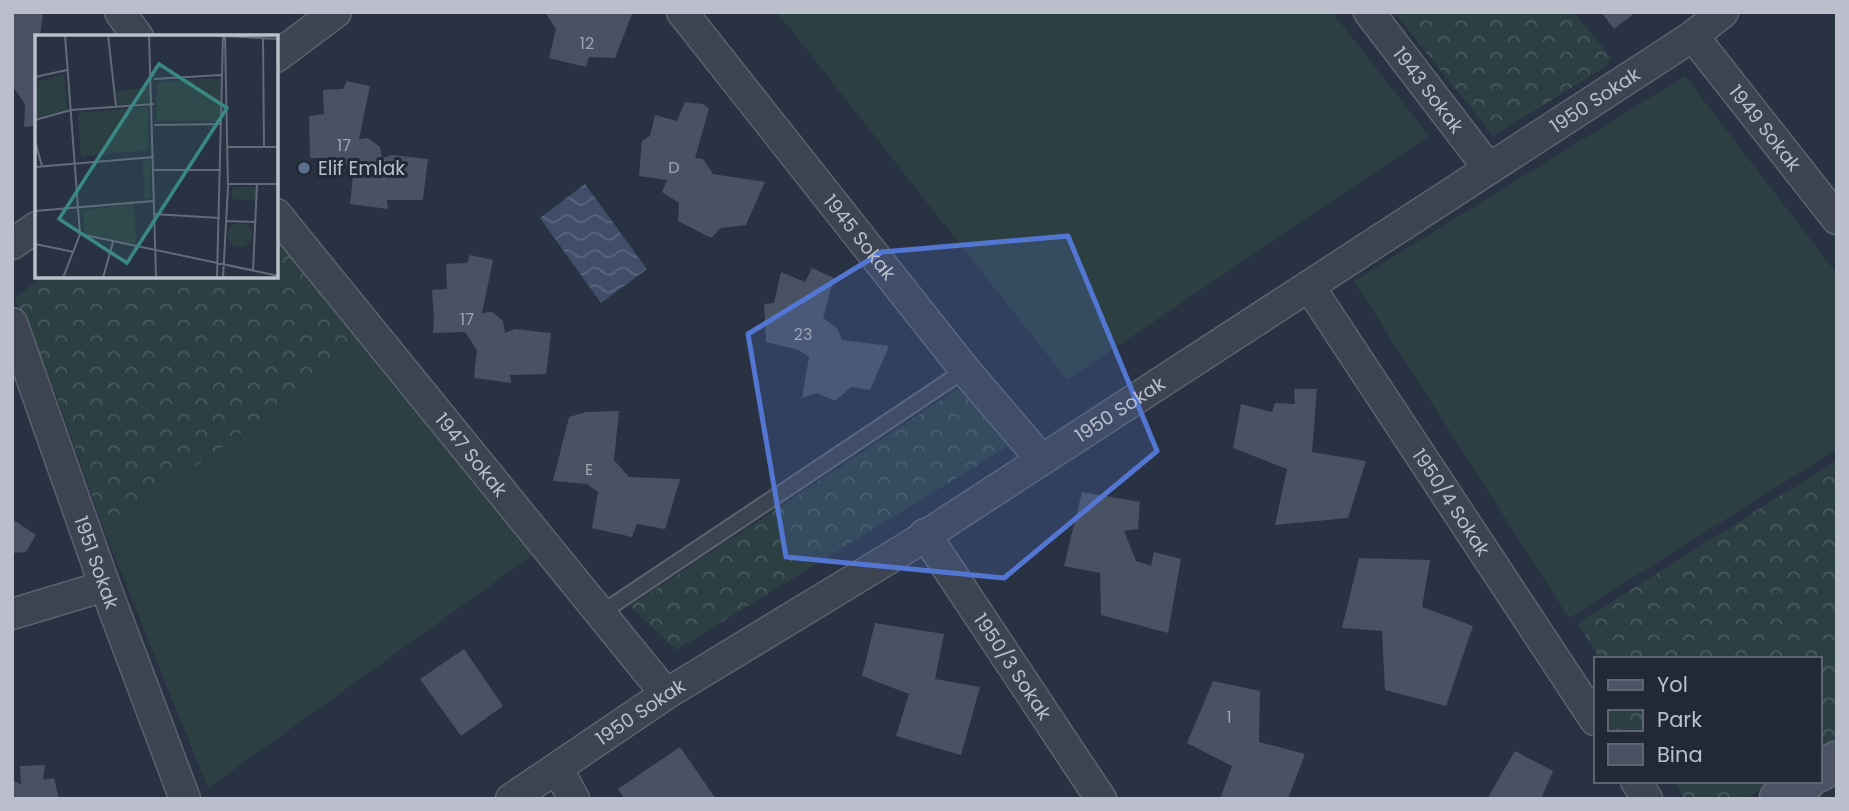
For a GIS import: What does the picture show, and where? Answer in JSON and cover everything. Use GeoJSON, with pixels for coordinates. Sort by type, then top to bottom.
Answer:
{"type":"FeatureCollection","features":[{"type":"Feature","properties":{"kind":"street"},"geometry":{"type":"LineString","coordinates":[[120,12],[137,35]]}},
{"type":"Feature","properties":{"kind":"street"},"geometry":{"type":"LineString","coordinates":[[278,55],[335,12]]}},
{"type":"Feature","properties":{"kind":"street","name":"1945 Sokak"},"geometry":{"type":"LineString","coordinates":[[682,12],[965,370],[1041,458]]}},
{"type":"Feature","properties":{"kind":"street","name":"1943 Sokak"},"geometry":{"type":"LineString","coordinates":[[1369,12],[1489,169]]}},
{"type":"Feature","properties":{"kind":"street","name":"1950 Sokak"},"geometry":{"type":"LineString","coordinates":[[511,799],[666,694],[911,545],[1693,36],[1723,12]]}},
{"type":"Feature","properties":{"kind":"street","name":"1949 Sokak"},"geometry":{"type":"LineString","coordinates":[[1693,36],[1837,219]]}},
{"type":"Feature","properties":{"kind":"street","name":"1947 Sokak"},"geometry":{"type":"LineString","coordinates":[[278,216],[666,694]]}},
{"type":"Feature","properties":{"kind":"street"},"geometry":{"type":"LineString","coordinates":[[12,244],[35,228]]}},
{"type":"Feature","properties":{"kind":"street","name":"1950/4 Sokak"},"geometry":{"type":"LineString","coordinates":[[1308,286],[1594,718]]}},
{"type":"Feature","properties":{"kind":"street","name":"1951 Sokak"},"geometry":{"type":"LineString","coordinates":[[12,323],[105,586],[185,799]]}},
{"type":"Feature","properties":{"kind":"street","name":"1950/3 Sokak"},"geometry":{"type":"LineString","coordinates":[[925,534],[1101,799]]}},
{"type":"Feature","properties":{"kind":"street"},"geometry":{"type":"LineString","coordinates":[[12,614],[105,586]]}},
{"type":"Feature","properties":{"kind":"street"},"geometry":{"type":"LineString","coordinates":[[1821,771],[1837,761]]}},
{"type":"Feature","properties":{"kind":"street"},"geometry":{"type":"LineString","coordinates":[[557,768],[574,799]]}},
{"type":"Feature","properties":{"kind":"street"},"geometry":{"type":"LineString","coordinates":[[1637,783],[1647,799]]}},
{"type":"Feature","properties":{"kind":"street"},"geometry":{"type":"LineString","coordinates":[[1779,799],[1802,783]]}},
{"type":"Feature","properties":{"kind":"lane"},"geometry":{"type":"LineString","coordinates":[[601,613],[965,370]]}},
{"type":"Feature","properties":{"kind":"highlighted area"},"geometry":{"type":"Polygon","coordinates":[[[1068,236],[1157,451],[1004,578],[786,557],[748,334],[882,252],[1068,236]]]}},
{"type":"Feature","properties":{"kind":"green space"},"geometry":{"type":"Polygon","coordinates":[[[777,12],[1332,12],[1429,136],[1067,380],[777,12]]]}},
{"type":"Feature","properties":{"kind":"green space"},"geometry":{"type":"Polygon","coordinates":[[[1394,12],[1574,12],[1611,58],[1605,67],[1493,136],[1394,12]]]}},
{"type":"Feature","properties":{"kind":"green space"},"geometry":{"type":"Polygon","coordinates":[[[1685,76],[1837,274],[1837,449],[1569,618],[1354,281],[1685,76]]]}},
{"type":"Feature","properties":{"kind":"green space"},"geometry":{"type":"Polygon","coordinates":[[[278,239],[362,345],[105,532],[55,392],[15,297],[43,278],[278,278],[278,239]]]}},
{"type":"Feature","properties":{"kind":"green space"},"geometry":{"type":"Polygon","coordinates":[[[362,345],[534,554],[208,788],[105,532],[362,345]]]}},
{"type":"Feature","properties":{"kind":"green space"},"geometry":{"type":"Polygon","coordinates":[[[959,388],[1009,446],[676,650],[630,606],[959,388]]]}},
{"type":"Feature","properties":{"kind":"green space"},"geometry":{"type":"Polygon","coordinates":[[[1837,460],[1837,738],[1821,749],[1821,657],[1599,657],[1578,623],[1837,460]]]}},
{"type":"Feature","properties":{"kind":"green space"},"geometry":{"type":"Polygon","coordinates":[[[1675,783],[1769,783],[1746,799],[1684,799],[1675,783]]]}},
{"type":"Feature","properties":{"kind":"water"},"geometry":{"type":"Polygon","coordinates":[[[585,184],[647,269],[601,303],[540,218],[585,184]]]}},
{"type":"Feature","properties":{"kind":"building"},"geometry":{"type":"Polygon","coordinates":[[[12,12],[43,12],[40,35],[35,35],[35,126],[24,127],[25,104],[12,85],[12,12]]]}},
{"type":"Feature","properties":{"kind":"building"},"geometry":{"type":"Polygon","coordinates":[[[545,12],[632,14],[615,58],[589,57],[586,67],[549,58],[556,29],[545,12]]]}},
{"type":"Feature","properties":{"kind":"building"},"geometry":{"type":"Polygon","coordinates":[[[1601,12],[1636,12],[1614,29],[1601,12]]]}},
{"type":"Feature","properties":{"kind":"building"},"geometry":{"type":"Polygon","coordinates":[[[347,81],[370,86],[359,139],[368,138],[380,147],[382,158],[392,155],[428,159],[423,200],[387,200],[388,209],[350,204],[353,176],[342,158],[310,158],[309,116],[324,114],[323,90],[343,89],[347,81]]]}},
{"type":"Feature","properties":{"kind":"building"},"geometry":{"type":"Polygon","coordinates":[[[685,102],[703,104],[709,109],[695,158],[703,159],[713,174],[765,182],[746,225],[721,228],[711,238],[678,221],[679,203],[662,192],[667,180],[639,176],[642,141],[650,136],[655,115],[677,121],[685,102]]]}},
{"type":"Feature","properties":{"kind":"building"},"geometry":{"type":"Polygon","coordinates":[[[470,255],[493,260],[482,313],[492,312],[503,321],[505,333],[515,329],[551,333],[546,374],[510,375],[511,383],[474,378],[477,350],[465,332],[433,333],[432,290],[447,289],[446,264],[467,263],[470,255]]]}},
{"type":"Feature","properties":{"kind":"building"},"geometry":{"type":"Polygon","coordinates":[[[812,268],[834,278],[823,318],[837,328],[842,340],[889,346],[870,390],[851,387],[835,401],[817,393],[802,398],[809,357],[799,350],[766,342],[764,304],[774,303],[781,272],[805,282],[812,268]]]}},
{"type":"Feature","properties":{"kind":"building"},"geometry":{"type":"Polygon","coordinates":[[[1294,389],[1317,389],[1312,452],[1366,461],[1348,518],[1275,525],[1287,469],[1233,448],[1241,404],[1272,412],[1275,403],[1295,404],[1294,389]]]}},
{"type":"Feature","properties":{"kind":"building"},"geometry":{"type":"Polygon","coordinates":[[[619,411],[614,460],[629,477],[680,479],[665,529],[637,524],[632,537],[592,528],[598,492],[587,484],[553,481],[569,417],[586,412],[619,411]]]}},
{"type":"Feature","properties":{"kind":"building"},"geometry":{"type":"Polygon","coordinates":[[[1082,492],[1140,502],[1138,529],[1124,531],[1136,561],[1151,566],[1154,552],[1181,559],[1168,633],[1101,615],[1100,573],[1064,566],[1082,492]]]}},
{"type":"Feature","properties":{"kind":"building"},"geometry":{"type":"Polygon","coordinates":[[[12,519],[36,535],[26,552],[12,553],[12,519]]]}},
{"type":"Feature","properties":{"kind":"building"},"geometry":{"type":"Polygon","coordinates":[[[1359,558],[1430,560],[1422,607],[1473,626],[1446,706],[1385,690],[1382,631],[1342,628],[1359,558]]]}},
{"type":"Feature","properties":{"kind":"building"},"geometry":{"type":"Polygon","coordinates":[[[875,623],[944,634],[935,679],[980,687],[961,755],[896,736],[909,694],[862,676],[875,623]]]}},
{"type":"Feature","properties":{"kind":"building"},"geometry":{"type":"Polygon","coordinates":[[[464,649],[503,706],[461,736],[420,679],[464,649]]]}},
{"type":"Feature","properties":{"kind":"building"},"geometry":{"type":"Polygon","coordinates":[[[1213,681],[1260,691],[1259,742],[1305,754],[1288,799],[1220,799],[1232,766],[1187,743],[1213,681]]]}},
{"type":"Feature","properties":{"kind":"building"},"geometry":{"type":"Polygon","coordinates":[[[680,747],[716,799],[624,799],[618,789],[680,747]]]}},
{"type":"Feature","properties":{"kind":"building"},"geometry":{"type":"Polygon","coordinates":[[[1515,751],[1553,771],[1541,799],[1487,799],[1515,751]]]}},
{"type":"Feature","properties":{"kind":"building"},"geometry":{"type":"Polygon","coordinates":[[[45,765],[43,780],[54,778],[59,799],[12,799],[12,779],[21,785],[20,766],[45,765]]]}},
{"type":"Feature","properties":{"kind":"place","name":"Elif Emlak"},"geometry":{"type":"Point","coordinates":[304,168]}}]}
